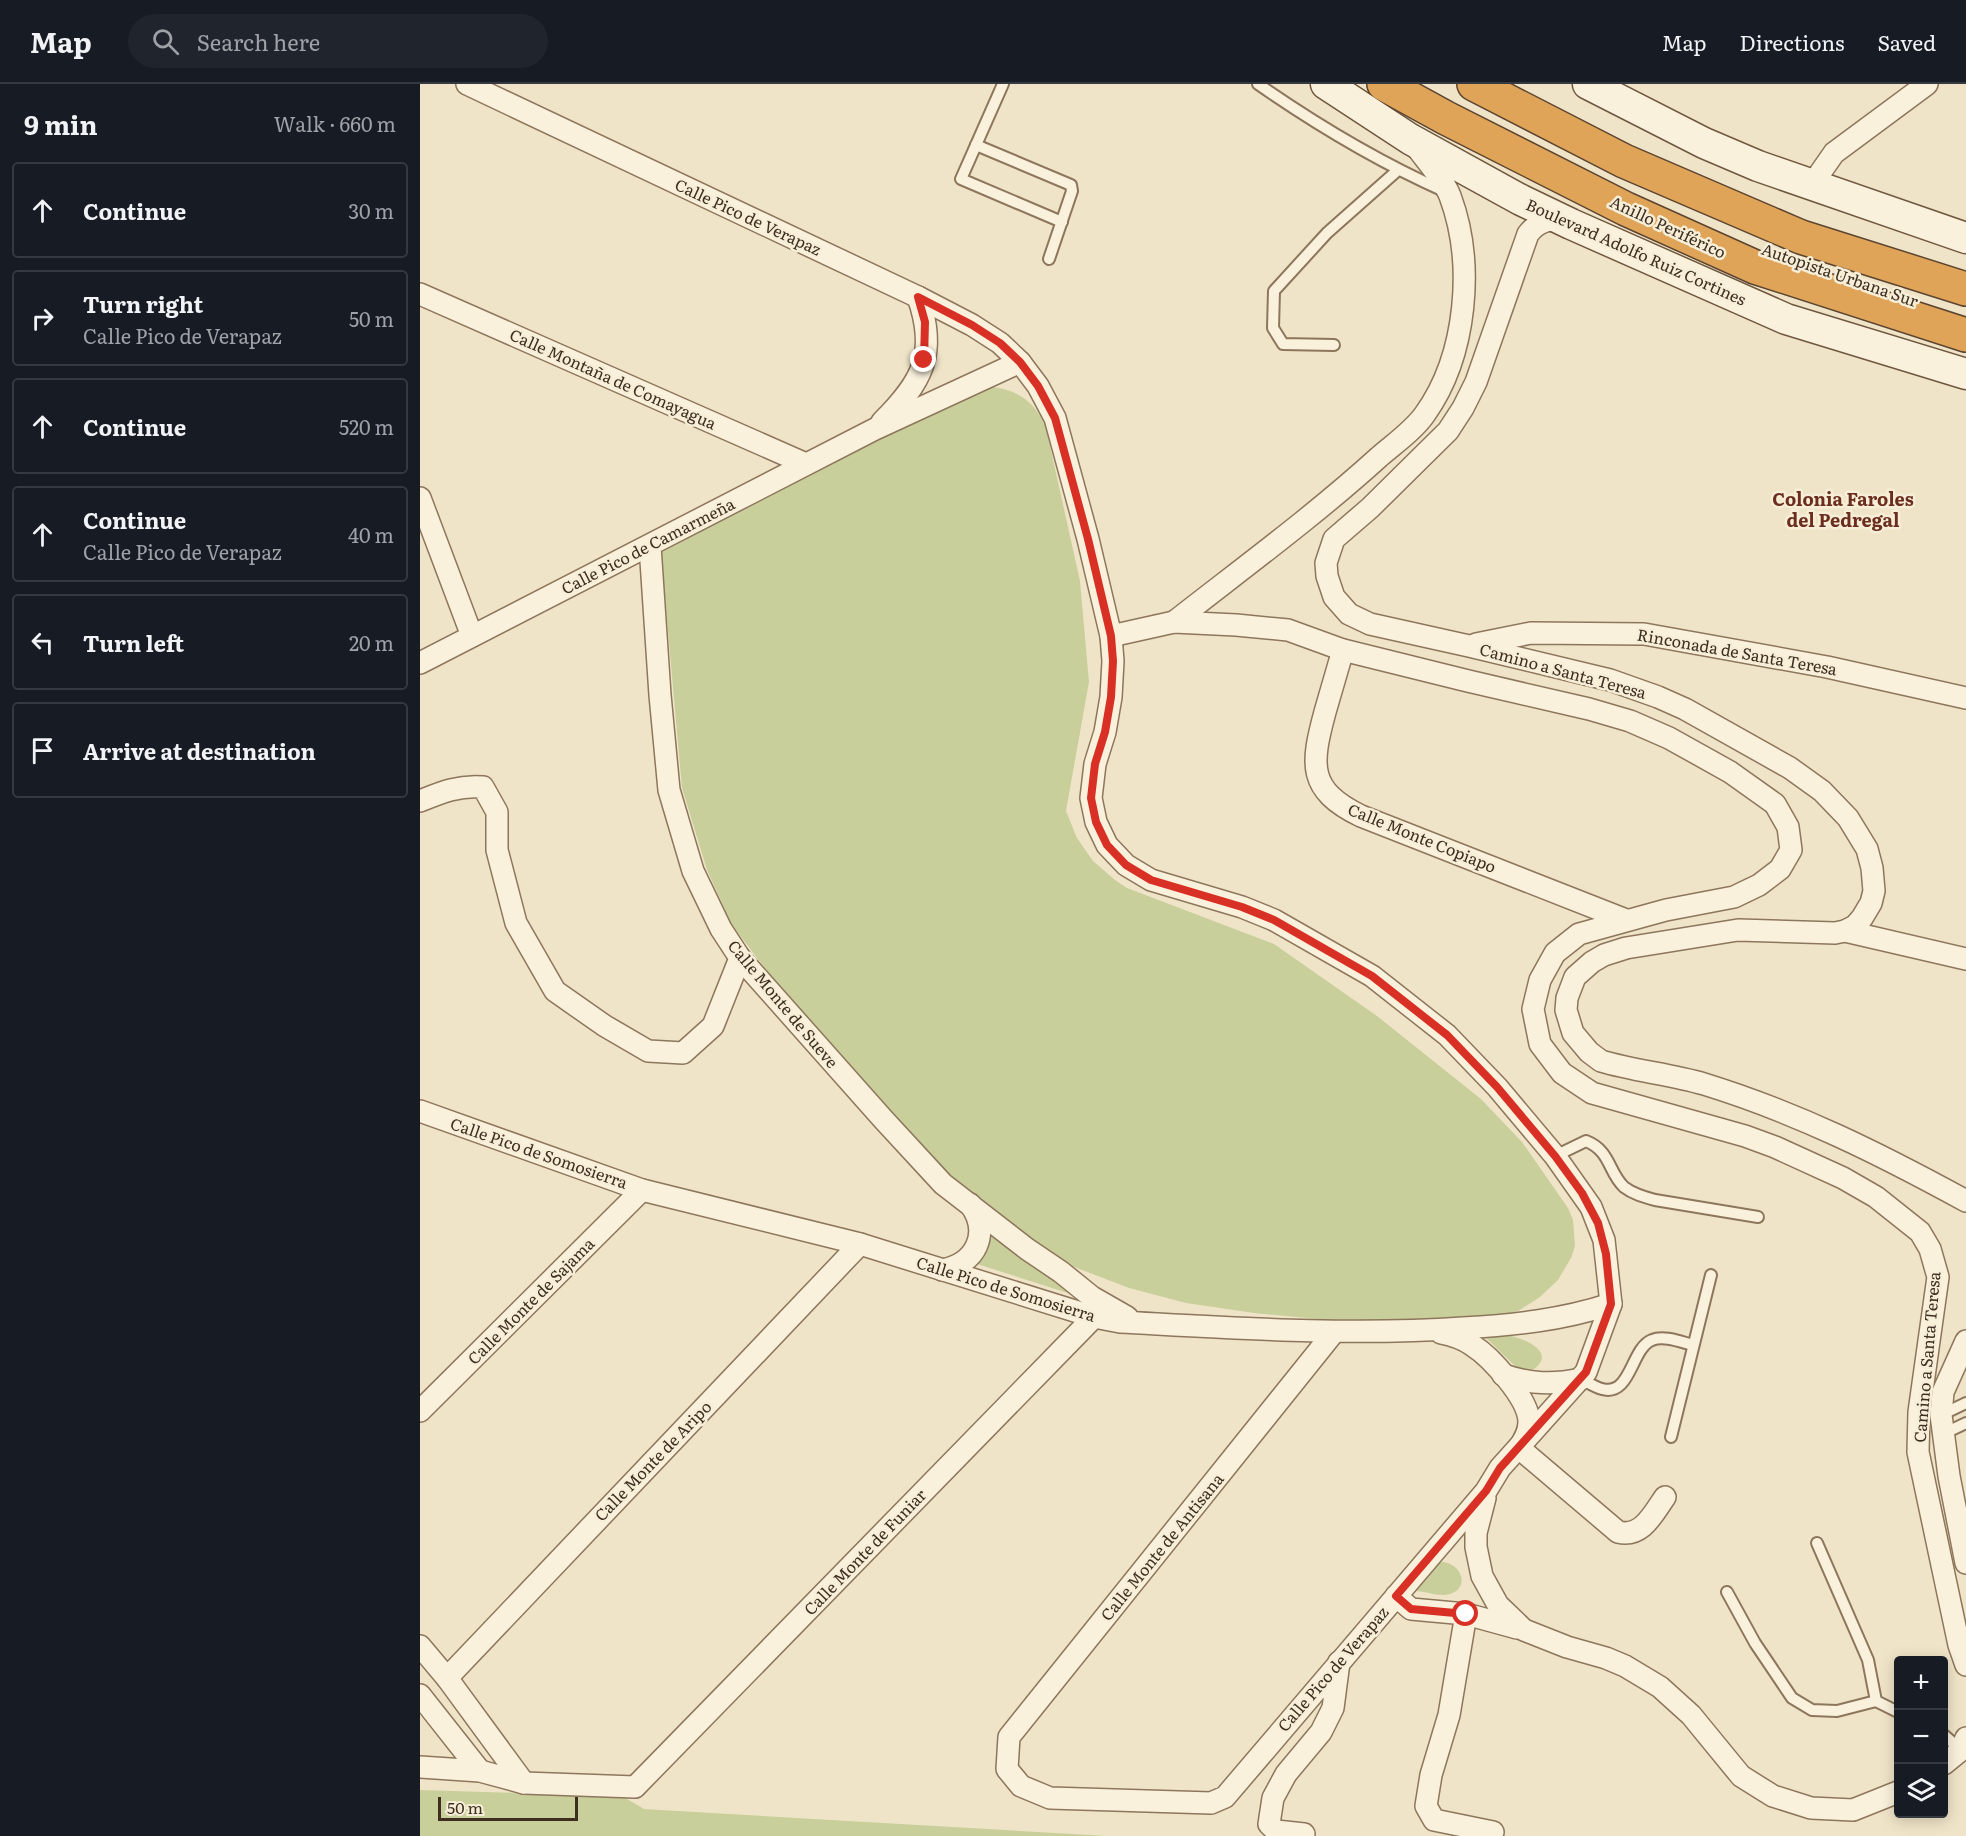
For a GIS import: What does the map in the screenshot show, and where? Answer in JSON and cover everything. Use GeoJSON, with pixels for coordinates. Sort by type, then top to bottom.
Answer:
{"type":"FeatureCollection","features":[{"type":"Feature","properties":{"kind":"highway","name":"Anillo Periférico"},"geometry":{"type":"LineString","coordinates":[[1384,84],[1626,209],[1755,267],[1966,335]]}},
{"type":"Feature","properties":{"kind":"highway","name":"Autopista Urbana Sur"},"geometry":{"type":"LineString","coordinates":[[1426,84],[1504,129],[1586,171],[1734,238],[1842,279],[1966,317]]}},
{"type":"Feature","properties":{"kind":"highway","name":"Autopista Urbana Sur"},"geometry":{"type":"LineString","coordinates":[[1474,84],[1624,161],[1802,237],[1965,276]]}},
{"type":"Feature","properties":{"kind":"highway"},"geometry":{"type":"LineString","coordinates":[[1511,84],[1674,167],[1813,226],[1965,276]]}},
{"type":"Feature","properties":{"kind":"main road","name":"Boulevard Adolfo Ruiz Cortines"},"geometry":{"type":"LineString","coordinates":[[1326,84],[1410,139],[1513,196],[1571,224],[1786,319],[1966,374]]}},
{"type":"Feature","properties":{"kind":"main road"},"geometry":{"type":"LineString","coordinates":[[1588,84],[1704,143],[1758,166],[1966,238]]}},
{"type":"Feature","properties":{"kind":"street","name":"Calle Pico de Verapaz"},"geometry":{"type":"LineString","coordinates":[[467,84],[918,297],[972,325],[1000,343],[1020,362]]}},
{"type":"Feature","properties":{"kind":"street"},"geometry":{"type":"LineString","coordinates":[[1811,186],[1834,153],[1927,84]]}},
{"type":"Feature","properties":{"kind":"street","name":"Camino a Santa Teresa"},"geometry":{"type":"LineString","coordinates":[[1174,622],[1353,481],[1424,416],[1441,387],[1456,348],[1464,289],[1462,236],[1449,194],[1410,139]]}},
{"type":"Feature","properties":{"kind":"street","name":"Camino a Santa Teresa"},"geometry":{"type":"LineString","coordinates":[[1571,224],[1548,220],[1533,227],[1528,234],[1476,382],[1463,408],[1448,431],[1370,508],[1334,539],[1329,551],[1327,576],[1334,597],[1349,614],[1359,620],[1610,680],[1658,697],[1790,768],[1822,791],[1848,818],[1867,849],[1872,868],[1874,891],[1871,903],[1863,918],[1855,926],[1845,931]]}},
{"type":"Feature","properties":{"kind":"street","name":"Calle Montaña de Comayagua"},"geometry":{"type":"LineString","coordinates":[[420,294],[807,464]]}},
{"type":"Feature","properties":{"kind":"street","name":"Calle Pico de Camarmeña"},"geometry":{"type":"LineString","coordinates":[[875,429],[899,403],[921,372],[926,336],[918,297]]}},
{"type":"Feature","properties":{"kind":"street","name":"Calle Pico de Camarmeña"},"geometry":{"type":"LineString","coordinates":[[420,663],[875,429],[1020,362]]}},
{"type":"Feature","properties":{"kind":"street"},"geometry":{"type":"LineString","coordinates":[[1020,362],[1038,386],[1055,418],[1088,539],[1111,636],[1113,661],[1111,697],[1105,732],[1095,764],[1091,798],[1099,828],[1107,845],[1126,865],[1151,880],[1232,903],[1274,920],[1372,976],[1447,1035],[1497,1087],[1555,1156],[1582,1193],[1598,1223],[1606,1254],[1611,1304],[1586,1372],[1500,1468],[1486,1491],[1476,1533],[1478,1562],[1488,1590],[1510,1619],[1524,1630]]}},
{"type":"Feature","properties":{"kind":"street"},"geometry":{"type":"LineString","coordinates":[[1353,481],[1370,508]]}},
{"type":"Feature","properties":{"kind":"street"},"geometry":{"type":"LineString","coordinates":[[420,498],[472,636]]}},
{"type":"Feature","properties":{"kind":"street","name":"Calle Monte de Sueve"},"geometry":{"type":"LineString","coordinates":[[650,546],[669,790],[693,871],[711,909],[740,958],[875,1111],[943,1184],[1092,1297],[1118,1313],[1148,1323]]}},
{"type":"Feature","properties":{"kind":"street","name":"Camino a Santa Teresa"},"geometry":{"type":"LineString","coordinates":[[1111,636],[1174,622],[1288,630],[1343,650],[1589,708],[1630,721],[1669,738],[1730,772],[1774,804],[1788,827],[1791,850],[1780,869],[1759,885],[1734,897],[1626,920],[1579,934],[1555,953],[1540,980],[1533,1009],[1540,1044],[1562,1073],[1592,1093],[1745,1136],[1810,1161],[1876,1197],[1913,1224],[1930,1249],[1938,1277],[1921,1393],[1918,1452],[1956,1634],[1966,1665]]}},
{"type":"Feature","properties":{"kind":"street","name":"Rinconada de Santa Teresa"},"geometry":{"type":"LineString","coordinates":[[1469,646],[1531,633],[1644,634],[1827,667],[1966,698]]}},
{"type":"Feature","properties":{"kind":"street","name":"Calle Monte Copiapo"},"geometry":{"type":"LineString","coordinates":[[1343,650],[1315,755],[1318,777],[1331,796],[1350,811],[1361,816],[1626,920]]}},
{"type":"Feature","properties":{"kind":"street"},"geometry":{"type":"LineString","coordinates":[[420,801],[452,788],[466,785],[483,787],[497,812],[497,850],[516,922],[555,991],[605,1026],[648,1051],[683,1053],[713,1026],[740,958]]}},
{"type":"Feature","properties":{"kind":"street"},"geometry":{"type":"LineString","coordinates":[[1966,959],[1845,931],[1835,933],[1738,930],[1626,948],[1605,955],[1592,962],[1575,977],[1567,998],[1568,1022],[1589,1053],[1601,1060],[1701,1083],[1786,1112],[1888,1158],[1966,1201]]}},
{"type":"Feature","properties":{"kind":"street","name":"Calle Pico de Somosierra"},"geometry":{"type":"LineString","coordinates":[[420,1112],[642,1190],[860,1244],[1094,1317],[1148,1323],[1334,1332],[1434,1332],[1539,1322],[1587,1312],[1611,1304]]}},
{"type":"Feature","properties":{"kind":"street","name":"Calle Monte de Sajama"},"geometry":{"type":"LineString","coordinates":[[420,1412],[642,1190]]}},
{"type":"Feature","properties":{"kind":"street"},"geometry":{"type":"LineString","coordinates":[[942,1270],[959,1265],[966,1260],[976,1246],[980,1228],[975,1211],[970,1204]]}},
{"type":"Feature","properties":{"kind":"street","name":"Calle Monte de Aripo"},"geometry":{"type":"LineString","coordinates":[[447,1678],[860,1244]]}},
{"type":"Feature","properties":{"kind":"street","name":"Calle Monte de Funiar"},"geometry":{"type":"LineString","coordinates":[[524,1783],[635,1787],[1094,1317]]}},
{"type":"Feature","properties":{"kind":"street","name":"Calle Monte de Antisana"},"geometry":{"type":"LineString","coordinates":[[1007,1769],[1009,1737],[1334,1332]]}},
{"type":"Feature","properties":{"kind":"street"},"geometry":{"type":"LineString","coordinates":[[1434,1332],[1454,1336],[1472,1345],[1503,1375],[1521,1399],[1528,1413],[1527,1432],[1519,1448]]}},
{"type":"Feature","properties":{"kind":"street","name":"Camino a Santa Teresa"},"geometry":{"type":"LineString","coordinates":[[1966,1341],[1943,1392],[1942,1425],[1966,1563]]}},
{"type":"Feature","properties":{"kind":"street"},"geometry":{"type":"LineString","coordinates":[[1503,1375],[1541,1383],[1581,1378]]}},
{"type":"Feature","properties":{"kind":"street"},"geometry":{"type":"LineString","coordinates":[[1519,1448],[1618,1532],[1630,1533],[1640,1529],[1665,1497]]}},
{"type":"Feature","properties":{"kind":"street","name":"Calle Pico de Verapaz"},"geometry":{"type":"LineString","coordinates":[[1007,1769],[1021,1785],[1050,1798],[1211,1803],[1225,1797],[1486,1491]]}},
{"type":"Feature","properties":{"kind":"street"},"geometry":{"type":"LineString","coordinates":[[1396,1596],[1411,1609],[1466,1614],[1524,1630],[1625,1666],[1660,1687],[1691,1715],[1741,1776],[1773,1796],[1811,1808],[1853,1810],[1894,1794]]}},
{"type":"Feature","properties":{"kind":"street"},"geometry":{"type":"LineString","coordinates":[[1466,1614],[1449,1715],[1431,1775],[1426,1806],[1434,1820],[1493,1832]]}},
{"type":"Feature","properties":{"kind":"street"},"geometry":{"type":"LineString","coordinates":[[420,1646],[447,1678],[524,1783]]}},
{"type":"Feature","properties":{"kind":"street"},"geometry":{"type":"LineString","coordinates":[[1304,1834],[1276,1831],[1269,1824],[1273,1798],[1286,1774],[1321,1732],[1333,1708],[1339,1662]]}},
{"type":"Feature","properties":{"kind":"street"},"geometry":{"type":"LineString","coordinates":[[420,1695],[480,1771]]}},
{"type":"Feature","properties":{"kind":"street"},"geometry":{"type":"LineString","coordinates":[[1948,1760],[1964,1746]]}},
{"type":"Feature","properties":{"kind":"street"},"geometry":{"type":"LineString","coordinates":[[420,1767],[480,1771],[524,1783]]}},
{"type":"Feature","properties":{"kind":"lane"},"geometry":{"type":"LineString","coordinates":[[1003,84],[961,179],[1062,222]]}},
{"type":"Feature","properties":{"kind":"lane"},"geometry":{"type":"LineString","coordinates":[[1258,84],[1303,115],[1398,170],[1449,194]]}},
{"type":"Feature","properties":{"kind":"lane"},"geometry":{"type":"LineString","coordinates":[[976,145],[1071,185],[1072,191],[1049,259]]}},
{"type":"Feature","properties":{"kind":"lane"},"geometry":{"type":"LineString","coordinates":[[1334,345],[1283,344],[1273,328],[1274,291],[1327,233],[1398,170]]}},
{"type":"Feature","properties":{"kind":"lane"},"geometry":{"type":"LineString","coordinates":[[1555,1156],[1586,1141],[1598,1146],[1623,1186],[1638,1196],[1758,1217]]}},
{"type":"Feature","properties":{"kind":"lane"},"geometry":{"type":"LineString","coordinates":[[1671,1437],[1711,1275]]}},
{"type":"Feature","properties":{"kind":"lane"},"geometry":{"type":"LineString","coordinates":[[1581,1378],[1603,1389],[1614,1389],[1622,1384],[1643,1346],[1652,1339],[1663,1338],[1693,1345]]}},
{"type":"Feature","properties":{"kind":"lane"},"geometry":{"type":"LineString","coordinates":[[1942,1425],[1966,1403]]}},
{"type":"Feature","properties":{"kind":"lane"},"geometry":{"type":"LineString","coordinates":[[1942,1425],[1966,1423]]}},
{"type":"Feature","properties":{"kind":"lane"},"geometry":{"type":"LineString","coordinates":[[1817,1544],[1868,1660],[1876,1701]]}},
{"type":"Feature","properties":{"kind":"lane"},"geometry":{"type":"LineString","coordinates":[[1727,1592],[1755,1643],[1792,1698],[1812,1710],[1837,1711],[1876,1701],[1895,1710]]}},
{"type":"Feature","properties":{"kind":"lane"},"geometry":{"type":"LineString","coordinates":[[1948,1737],[1964,1746]]}},
{"type":"Feature","properties":{"kind":"green space"},"geometry":{"type":"Polygon","coordinates":[[[992,387],[1010,391],[1025,399],[1042,419],[1046,428],[1080,581],[1089,682],[1066,811],[1077,838],[1093,861],[1127,888],[1274,944],[1377,1016],[1481,1099],[1522,1142],[1568,1208],[1573,1220],[1575,1246],[1558,1280],[1540,1297],[1518,1311],[1436,1325],[1339,1321],[1254,1313],[1186,1303],[1129,1288],[1064,1263],[948,1179],[796,1009],[732,925],[707,870],[682,788],[661,553],[809,473],[980,388],[992,387]]]}},
{"type":"Feature","properties":{"kind":"green space"},"geometry":{"type":"Polygon","coordinates":[[[989,1232],[1074,1295],[974,1263],[982,1257],[986,1250],[989,1232]]]}},
{"type":"Feature","properties":{"kind":"green space"},"geometry":{"type":"Polygon","coordinates":[[[1482,1334],[1503,1334],[1528,1342],[1540,1351],[1542,1356],[1540,1362],[1534,1369],[1518,1369],[1482,1334]]]}},
{"type":"Feature","properties":{"kind":"green space"},"geometry":{"type":"Polygon","coordinates":[[[1443,1562],[1459,1571],[1462,1582],[1460,1587],[1450,1594],[1442,1595],[1417,1591],[1415,1588],[1438,1563],[1443,1562]]]}},
{"type":"Feature","properties":{"kind":"green space"},"geometry":{"type":"Polygon","coordinates":[[[420,1790],[622,1796],[644,1809],[1107,1836],[420,1836],[420,1790]]]}},
{"type":"Feature","properties":{"kind":"district","name":"Colonia Faroles del Pedregal"},"geometry":{"type":"Point","coordinates":[1843,510]}},
{"type":"Feature","properties":{"kind":"route"},"geometry":{"type":"LineString","coordinates":[[924,360],[925,322],[918,297],[972,325],[1000,343],[1020,362],[1038,386],[1055,418],[1088,539],[1111,636],[1113,661],[1111,697],[1105,732],[1095,764],[1091,798],[1096,822],[1107,845],[1126,865],[1151,880],[1242,907],[1274,920],[1372,976],[1447,1035],[1497,1087],[1555,1156],[1582,1193],[1598,1223],[1604,1240],[1611,1304],[1586,1372],[1500,1468],[1486,1491],[1396,1596],[1411,1609],[1466,1614]]}}]}
